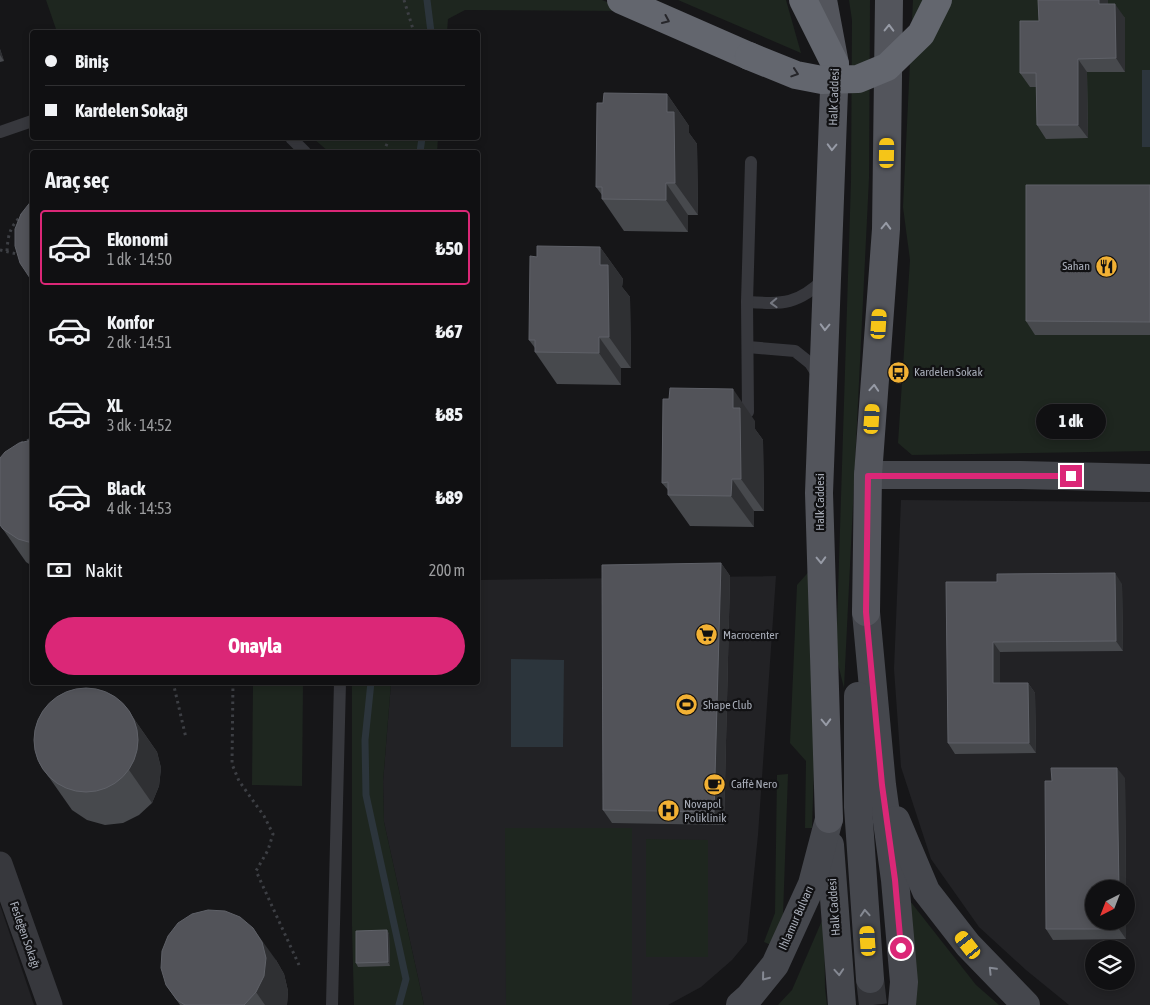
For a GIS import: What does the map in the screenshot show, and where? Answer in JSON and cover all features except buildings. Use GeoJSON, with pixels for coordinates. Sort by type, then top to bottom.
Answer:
{"type":"FeatureCollection","features":[{"type":"Feature","properties":{"kind":"highway"},"geometry":{"type":"LineString","coordinates":[[621,0],[749,56],[796,74],[822,80],[858,79],[887,67],[921,34],[938,0]]}},
{"type":"Feature","properties":{"kind":"highway"},"geometry":{"type":"LineString","coordinates":[[802,0],[835,64]]}},
{"type":"Feature","properties":{"kind":"main road","name":"Halk Caddesi"},"geometry":{"type":"LineString","coordinates":[[823,0],[835,64],[819,493],[829,819],[842,1004]]}},
{"type":"Feature","properties":{"kind":"main road"},"geometry":{"type":"LineString","coordinates":[[870,979],[858,807],[858,690],[866,612],[868,476],[886,229],[889,0]]}},
{"type":"Feature","properties":{"kind":"main road"},"geometry":{"type":"LineString","coordinates":[[868,476],[1021,475],[1150,478]]}},
{"type":"Feature","properties":{"kind":"main road"},"geometry":{"type":"LineString","coordinates":[[866,612],[882,785],[895,880],[904,982],[902,1005]]}},
{"type":"Feature","properties":{"kind":"main road"},"geometry":{"type":"LineString","coordinates":[[882,785],[926,892],[968,945],[1026,1005]]}},
{"type":"Feature","properties":{"kind":"main road","name":"Ihlamur Bulvarı"},"geometry":{"type":"LineString","coordinates":[[740,1005],[749,997],[775,965],[812,884],[829,819]]}},
{"type":"Feature","properties":{"kind":"street","name":"Fesleğen Sokağı"},"geometry":{"type":"LineString","coordinates":[[0,864],[50,1005]]}},
{"type":"Feature","properties":{"kind":"lane"},"geometry":{"type":"LineString","coordinates":[[0,132],[30,122]]}},
{"type":"Feature","properties":{"kind":"lane"},"geometry":{"type":"LineString","coordinates":[[293,140],[303,150]]}},
{"type":"Feature","properties":{"kind":"lane"},"geometry":{"type":"LineString","coordinates":[[748,412],[747,302],[751,162]]}},
{"type":"Feature","properties":{"kind":"lane"},"geometry":{"type":"LineString","coordinates":[[747,302],[790,302],[812,291],[827,276]]}},
{"type":"Feature","properties":{"kind":"lane"},"geometry":{"type":"LineString","coordinates":[[748,347],[795,351],[810,363],[823,382]]}},
{"type":"Feature","properties":{"kind":"lane"},"geometry":{"type":"LineString","coordinates":[[332,1005],[340,685]]}},
{"type":"Feature","properties":{"kind":"path"},"geometry":{"type":"LineString","coordinates":[[404,0],[413,30]]}},
{"type":"Feature","properties":{"kind":"path"},"geometry":{"type":"LineString","coordinates":[[7,251],[7,239],[12,224],[28,210]]}},
{"type":"Feature","properties":{"kind":"path"},"geometry":{"type":"LineString","coordinates":[[0,250],[24,255]]}},
{"type":"Feature","properties":{"kind":"path"},"geometry":{"type":"LineString","coordinates":[[18,444],[30,440]]}},
{"type":"Feature","properties":{"kind":"path"},"geometry":{"type":"LineString","coordinates":[[174,685],[186,738]]}},
{"type":"Feature","properties":{"kind":"path"},"geometry":{"type":"LineString","coordinates":[[233,685],[232,764],[240,781],[264,816],[273,834],[268,850],[256,871],[299,965]]}},
{"type":"Feature","properties":{"kind":"shaded area"},"geometry":{"type":"Polygon","coordinates":[[[46,0],[602,0],[630,11],[465,10],[448,19],[447,30],[56,30],[46,0]]]}},
{"type":"Feature","properties":{"kind":"shaded area"},"geometry":{"type":"Polygon","coordinates":[[[678,0],[786,0],[801,53],[678,0]]]}},
{"type":"Feature","properties":{"kind":"shaded area"},"geometry":{"type":"Polygon","coordinates":[[[849,0],[870,0],[869,178],[844,688],[836,656],[851,181],[852,20],[849,0]]]}},
{"type":"Feature","properties":{"kind":"shaded area"},"geometry":{"type":"Polygon","coordinates":[[[913,0],[1150,0],[1150,451],[912,455],[898,443],[910,260],[903,207],[913,0]]]}},
{"type":"Feature","properties":{"kind":"shaded area"},"geometry":{"type":"Polygon","coordinates":[[[1142,70],[1150,70],[1150,147],[1142,147],[1142,70]]]}},
{"type":"Feature","properties":{"kind":"shaded area"},"geometry":{"type":"Polygon","coordinates":[[[315,140],[438,140],[437,150],[327,150],[315,140]]]}},
{"type":"Feature","properties":{"kind":"shaded area"},"geometry":{"type":"Polygon","coordinates":[[[901,500],[1150,502],[1150,1005],[1069,1005],[1026,970],[979,927],[931,859],[901,767],[894,669],[901,500]]]}},
{"type":"Feature","properties":{"kind":"shaded area"},"geometry":{"type":"Polygon","coordinates":[[[821,558],[812,828],[805,828],[806,761],[790,743],[797,585],[821,558]]]}},
{"type":"Feature","properties":{"kind":"shaded area"},"geometry":{"type":"Polygon","coordinates":[[[776,576],[758,835],[747,942],[732,960],[701,987],[668,1005],[424,1005],[384,822],[383,782],[391,685],[480,685],[480,580],[776,576]]]}},
{"type":"Feature","properties":{"kind":"shaded area"},"geometry":{"type":"Polygon","coordinates":[[[511,659],[564,660],[563,747],[511,747],[511,659]]]}},
{"type":"Feature","properties":{"kind":"shaded area"},"geometry":{"type":"Polygon","coordinates":[[[253,685],[303,685],[302,786],[252,785],[253,685]]]}},
{"type":"Feature","properties":{"kind":"shaded area"},"geometry":{"type":"Polygon","coordinates":[[[352,685],[391,685],[383,782],[384,822],[424,1005],[354,1005],[352,926],[352,685]]]}},
{"type":"Feature","properties":{"kind":"shaded area"},"geometry":{"type":"Polygon","coordinates":[[[788,774],[783,915],[771,945],[764,942],[775,913],[777,775],[788,774]]]}},
{"type":"Feature","properties":{"kind":"shaded area"},"geometry":{"type":"Polygon","coordinates":[[[505,828],[632,828],[632,1005],[506,1005],[505,828]]]}},
{"type":"Feature","properties":{"kind":"shaded area"},"geometry":{"type":"Polygon","coordinates":[[[646,839],[708,840],[708,957],[646,957],[646,839]]]}},
{"type":"Feature","properties":{"kind":"shaded area"},"geometry":{"type":"Polygon","coordinates":[[[910,901],[976,985],[999,1005],[914,1005],[910,901]]]}},
{"type":"Feature","properties":{"kind":"shaded area"},"geometry":{"type":"Polygon","coordinates":[[[0,905],[34,1005],[0,1005],[0,905]]]}},
{"type":"Feature","properties":{"kind":"shaded area"},"geometry":{"type":"Polygon","coordinates":[[[824,916],[827,1005],[778,1005],[792,990],[824,916]]]}},
{"type":"Feature","properties":{"kind":"waterway"},"geometry":{"type":"LineString","coordinates":[[427,0],[431,30]]}},
{"type":"Feature","properties":{"kind":"waterway"},"geometry":{"type":"LineString","coordinates":[[420,150],[422,140]]}},
{"type":"Feature","properties":{"kind":"waterway"},"geometry":{"type":"LineString","coordinates":[[371,685],[365,740],[366,795],[406,979],[399,1005]]}},
{"type":"Feature","properties":{"kind":"tunnel"},"geometry":{"type":"LineString","coordinates":[[870,979],[873,1005]]}},
{"type":"Feature","properties":{"kind":"place","name":"Sahan"},"geometry":{"type":"Point","coordinates":[1106,266]}},
{"type":"Feature","properties":{"kind":"place","name":"Kardelen Sokak"},"geometry":{"type":"Point","coordinates":[898,372]}},
{"type":"Feature","properties":{"kind":"place","name":"Macrocenter"},"geometry":{"type":"Point","coordinates":[707,635]}},
{"type":"Feature","properties":{"kind":"place","name":"Shape Club"},"geometry":{"type":"Point","coordinates":[687,705]}},
{"type":"Feature","properties":{"kind":"place","name":"Caffè Nero"},"geometry":{"type":"Point","coordinates":[715,784]}},
{"type":"Feature","properties":{"kind":"place","name":"Novapol Poliklinik"},"geometry":{"type":"Point","coordinates":[668,811]}},
{"type":"Feature","properties":{"kind":"route"},"geometry":{"type":"LineString","coordinates":[[901,948],[895,880],[882,785],[866,612],[868,476],[1071,476]]}}]}
